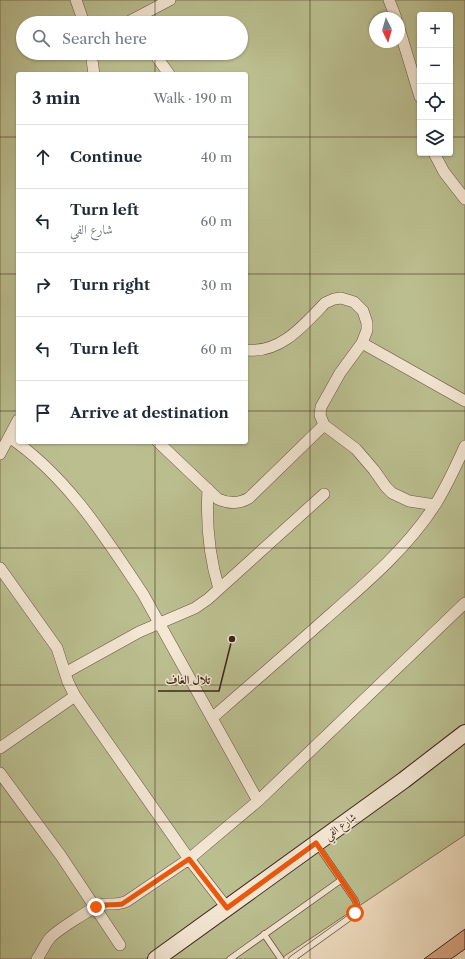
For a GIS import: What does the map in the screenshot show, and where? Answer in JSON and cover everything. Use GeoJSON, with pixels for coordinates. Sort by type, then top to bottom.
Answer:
{"type":"FeatureCollection","features":[{"type":"Feature","properties":{"kind":"street"},"geometry":{"type":"LineString","coordinates":[[76,0],[82,16]]}},
{"type":"Feature","properties":{"kind":"street"},"geometry":{"type":"LineString","coordinates":[[142,16],[170,0]]}},
{"type":"Feature","properties":{"kind":"street"},"geometry":{"type":"LineString","coordinates":[[389,0],[394,12]]}},
{"type":"Feature","properties":{"kind":"street"},"geometry":{"type":"LineString","coordinates":[[405,48],[417,88]]}},
{"type":"Feature","properties":{"kind":"street"},"geometry":{"type":"LineString","coordinates":[[92,60],[94,72]]}},
{"type":"Feature","properties":{"kind":"street"},"geometry":{"type":"LineString","coordinates":[[159,60],[167,72]]}},
{"type":"Feature","properties":{"kind":"street"},"geometry":{"type":"LineString","coordinates":[[436,156],[444,172],[465,199]]}},
{"type":"Feature","properties":{"kind":"street"},"geometry":{"type":"LineString","coordinates":[[248,350],[260,350],[276,345],[300,328],[325,303],[334,299],[341,298],[354,302],[359,306],[366,317],[367,330],[362,343],[340,373],[320,407],[320,415],[324,425],[356,449],[392,493],[408,501],[435,505]]}},
{"type":"Feature","properties":{"kind":"street"},"geometry":{"type":"LineString","coordinates":[[362,343],[465,401]]}},
{"type":"Feature","properties":{"kind":"street"},"geometry":{"type":"LineString","coordinates":[[0,454],[16,424]]}},
{"type":"Feature","properties":{"kind":"street"},"geometry":{"type":"LineString","coordinates":[[160,444],[218,498],[235,503],[246,500],[324,425]]}},
{"type":"Feature","properties":{"kind":"street"},"geometry":{"type":"LineString","coordinates":[[9,437],[16,442]]}},
{"type":"Feature","properties":{"kind":"street"},"geometry":{"type":"LineString","coordinates":[[18,444],[43,463],[72,495],[122,562],[160,623],[258,801]]}},
{"type":"Feature","properties":{"kind":"street"},"geometry":{"type":"LineString","coordinates":[[212,718],[376,574],[409,539],[435,505],[465,446]]}},
{"type":"Feature","properties":{"kind":"street"},"geometry":{"type":"LineString","coordinates":[[208,489],[208,539],[213,567],[219,588]]}},
{"type":"Feature","properties":{"kind":"street"},"geometry":{"type":"LineString","coordinates":[[65,673],[139,632],[194,608],[219,588],[324,494]]}},
{"type":"Feature","properties":{"kind":"street"},"geometry":{"type":"LineString","coordinates":[[0,568],[57,648],[65,673],[75,696],[189,859],[227,908]]}},
{"type":"Feature","properties":{"kind":"street"},"geometry":{"type":"LineString","coordinates":[[37,959],[50,937],[56,932],[96,907],[105,904],[122,904],[189,859],[258,801],[465,603]]}},
{"type":"Feature","properties":{"kind":"street"},"geometry":{"type":"LineString","coordinates":[[0,748],[75,696]]}},
{"type":"Feature","properties":{"kind":"street","name":"شارع الفي"},"geometry":{"type":"LineString","coordinates":[[156,959],[465,733]]}},
{"type":"Feature","properties":{"kind":"street"},"geometry":{"type":"LineString","coordinates":[[0,773],[61,856],[120,945]]}},
{"type":"Feature","properties":{"kind":"lane"},"geometry":{"type":"LineString","coordinates":[[292,959],[355,913],[356,909],[356,903],[316,843]]}},
{"type":"Feature","properties":{"kind":"lane"},"geometry":{"type":"LineString","coordinates":[[230,959],[341,880]]}},
{"type":"Feature","properties":{"kind":"lane"},"geometry":{"type":"LineString","coordinates":[[264,934],[281,959]]}},
{"type":"Feature","properties":{"kind":"green space"},"geometry":{"type":"Polygon","coordinates":[[[0,0],[465,0],[465,835],[280,959],[0,959],[0,0]]]}},
{"type":"Feature","properties":{"kind":"building"},"geometry":{"type":"Polygon","coordinates":[[[465,929],[465,949],[451,959],[424,959],[465,929]]]}},
{"type":"Feature","properties":{"kind":"place","name":"تلال الغاف"},"geometry":{"type":"Point","coordinates":[232,639]}},
{"type":"Feature","properties":{"kind":"route"},"geometry":{"type":"LineString","coordinates":[[96,907],[105,904],[116,905],[127,902],[189,859],[227,908],[316,843],[355,900],[357,906],[355,913]]}}]}
